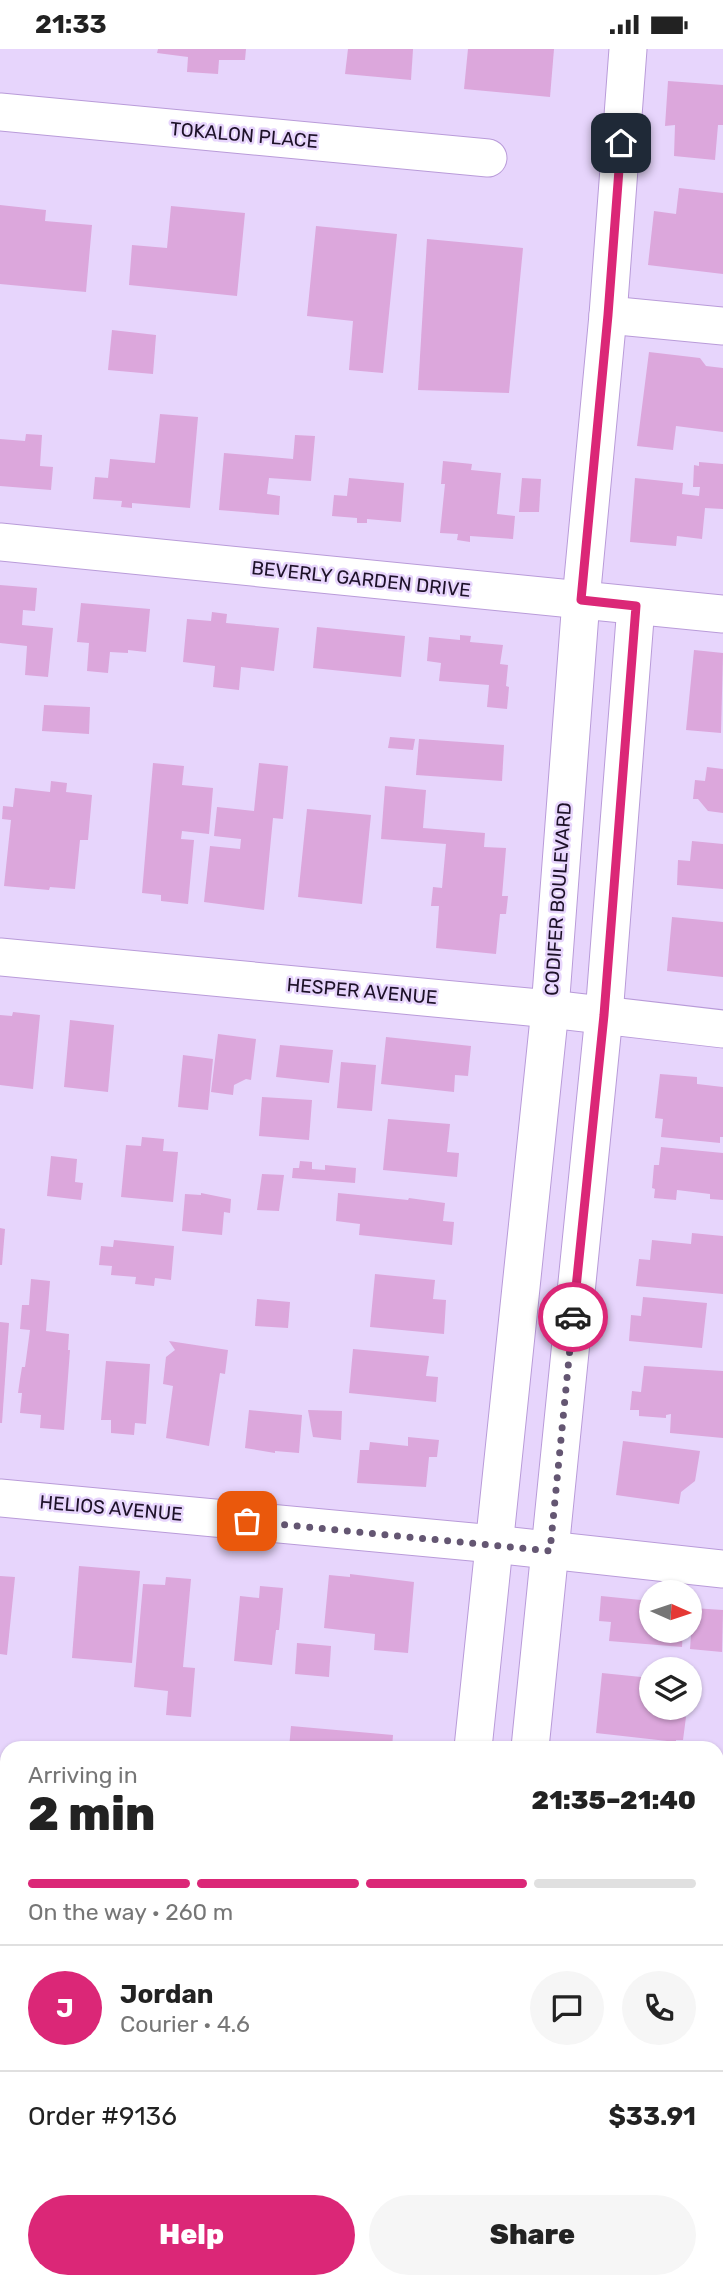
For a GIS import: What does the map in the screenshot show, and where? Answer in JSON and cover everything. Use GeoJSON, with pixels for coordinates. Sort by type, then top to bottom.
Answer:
{"type":"FeatureCollection","features":[{"type":"Feature","properties":{"kind":"street","name":"CODIFER BOULEVARD"},"geometry":{"type":"LineString","coordinates":[[474,1741],[550,1009],[581,600],[608,315],[628,49]]}},
{"type":"Feature","properties":{"kind":"street","name":"TOKALON PLACE"},"geometry":{"type":"LineString","coordinates":[[0,112],[488,158]]}},
{"type":"Feature","properties":{"kind":"street"},"geometry":{"type":"LineString","coordinates":[[608,315],[723,326]]}},
{"type":"Feature","properties":{"kind":"street","name":"BEVERLY GARDEN DRIVE"},"geometry":{"type":"LineString","coordinates":[[0,543],[723,614]]}},
{"type":"Feature","properties":{"kind":"street"},"geometry":{"type":"LineString","coordinates":[[531,1741],[604,1015],[636,606]]}},
{"type":"Feature","properties":{"kind":"street","name":"HESPER AVENUE"},"geometry":{"type":"LineString","coordinates":[[0,957],[550,1009],[723,1029]]}},
{"type":"Feature","properties":{"kind":"street","name":"HELIOS AVENUE"},"geometry":{"type":"LineString","coordinates":[[0,1498],[494,1544],[723,1569]]}},
{"type":"Feature","properties":{"kind":"building"},"geometry":{"type":"Polygon","coordinates":[[[158,49],[246,49],[245,60],[219,60],[218,74],[187,72],[188,57],[157,53],[158,49]]]}},
{"type":"Feature","properties":{"kind":"building"},"geometry":{"type":"Polygon","coordinates":[[[348,49],[413,49],[411,80],[345,74],[348,49]]]}},
{"type":"Feature","properties":{"kind":"building"},"geometry":{"type":"Polygon","coordinates":[[[468,49],[554,49],[550,97],[464,89],[468,49]]]}},
{"type":"Feature","properties":{"kind":"building"},"geometry":{"type":"Polygon","coordinates":[[[668,81],[723,85],[723,125],[718,125],[715,160],[674,156],[675,125],[665,126],[668,81]]]}},
{"type":"Feature","properties":{"kind":"building"},"geometry":{"type":"Polygon","coordinates":[[[679,188],[723,193],[723,274],[648,265],[654,211],[676,214],[679,188]]]}},
{"type":"Feature","properties":{"kind":"building"},"geometry":{"type":"Polygon","coordinates":[[[0,205],[46,210],[45,221],[92,225],[86,292],[0,284],[0,205]]]}},
{"type":"Feature","properties":{"kind":"building"},"geometry":{"type":"Polygon","coordinates":[[[171,206],[245,213],[237,296],[129,285],[132,245],[167,248],[171,206]]]}},
{"type":"Feature","properties":{"kind":"building"},"geometry":{"type":"Polygon","coordinates":[[[316,226],[397,234],[383,373],[349,370],[353,321],[307,316],[316,226]]]}},
{"type":"Feature","properties":{"kind":"building"},"geometry":{"type":"Polygon","coordinates":[[[427,239],[523,248],[509,393],[418,390],[427,239]]]}},
{"type":"Feature","properties":{"kind":"building"},"geometry":{"type":"Polygon","coordinates":[[[112,330],[156,335],[153,374],[108,370],[112,330]]]}},
{"type":"Feature","properties":{"kind":"building"},"geometry":{"type":"Polygon","coordinates":[[[649,352],[700,358],[706,366],[723,368],[723,432],[676,426],[673,450],[637,446],[649,352]]]}},
{"type":"Feature","properties":{"kind":"building"},"geometry":{"type":"Polygon","coordinates":[[[160,414],[198,417],[190,508],[132,503],[132,508],[121,507],[122,501],[93,499],[95,477],[108,478],[110,459],[155,463],[160,414]]]}},
{"type":"Feature","properties":{"kind":"building"},"geometry":{"type":"Polygon","coordinates":[[[26,434],[42,435],[40,466],[53,467],[51,490],[0,486],[0,439],[25,441],[26,434]]]}},
{"type":"Feature","properties":{"kind":"building"},"geometry":{"type":"Polygon","coordinates":[[[295,435],[315,436],[311,481],[269,478],[267,494],[280,496],[279,515],[219,510],[224,453],[293,459],[295,435]]]}},
{"type":"Feature","properties":{"kind":"building"},"geometry":{"type":"Polygon","coordinates":[[[443,461],[472,464],[471,470],[501,473],[497,514],[515,516],[513,539],[470,536],[470,542],[457,540],[458,534],[440,533],[445,484],[441,484],[443,461]]]}},
{"type":"Feature","properties":{"kind":"building"},"geometry":{"type":"Polygon","coordinates":[[[699,462],[723,464],[723,509],[705,508],[702,539],[677,536],[676,546],[630,542],[635,478],[683,483],[682,494],[699,496],[700,487],[693,487],[694,465],[699,466],[699,462]]]}},
{"type":"Feature","properties":{"kind":"building"},"geometry":{"type":"Polygon","coordinates":[[[349,478],[404,483],[401,522],[367,519],[367,523],[357,523],[357,518],[332,516],[334,495],[347,496],[349,478]]]}},
{"type":"Feature","properties":{"kind":"building"},"geometry":{"type":"Polygon","coordinates":[[[522,478],[541,479],[539,512],[519,512],[522,478]]]}},
{"type":"Feature","properties":{"kind":"building"},"geometry":{"type":"Polygon","coordinates":[[[0,585],[37,588],[35,611],[23,610],[22,625],[53,628],[48,677],[25,675],[27,646],[0,643],[0,585]]]}},
{"type":"Feature","properties":{"kind":"building"},"geometry":{"type":"Polygon","coordinates":[[[81,603],[150,609],[146,652],[110,652],[108,673],[87,671],[89,643],[77,642],[81,603]]]}},
{"type":"Feature","properties":{"kind":"building"},"geometry":{"type":"Polygon","coordinates":[[[212,612],[227,614],[226,623],[279,628],[274,671],[241,667],[239,690],[213,687],[215,666],[183,662],[187,619],[211,621],[212,612]]]}},
{"type":"Feature","properties":{"kind":"building"},"geometry":{"type":"Polygon","coordinates":[[[317,627],[405,636],[401,677],[313,668],[317,627]]]}},
{"type":"Feature","properties":{"kind":"building"},"geometry":{"type":"Polygon","coordinates":[[[460,635],[471,636],[470,642],[503,645],[500,664],[508,665],[507,709],[487,707],[489,685],[439,681],[441,663],[427,661],[429,637],[460,640],[460,635]]]}},
{"type":"Feature","properties":{"kind":"building"},"geometry":{"type":"Polygon","coordinates":[[[694,650],[723,653],[721,733],[686,730],[694,650]]]}},
{"type":"Feature","properties":{"kind":"building"},"geometry":{"type":"Polygon","coordinates":[[[44,705],[90,707],[89,734],[42,731],[44,705]]]}},
{"type":"Feature","properties":{"kind":"building"},"geometry":{"type":"Polygon","coordinates":[[[390,737],[415,739],[413,750],[388,748],[390,737]]]}},
{"type":"Feature","properties":{"kind":"building"},"geometry":{"type":"Polygon","coordinates":[[[419,739],[504,745],[502,781],[416,775],[419,739]]]}},
{"type":"Feature","properties":{"kind":"building"},"geometry":{"type":"Polygon","coordinates":[[[153,763],[184,766],[182,785],[213,788],[209,834],[182,831],[181,839],[194,840],[188,904],[161,901],[161,895],[142,893],[153,763]]]}},
{"type":"Feature","properties":{"kind":"building"},"geometry":{"type":"Polygon","coordinates":[[[259,763],[288,766],[283,819],[273,818],[264,910],[204,902],[210,846],[240,849],[241,839],[214,836],[217,807],[254,811],[259,763]]]}},
{"type":"Feature","properties":{"kind":"building"},"geometry":{"type":"Polygon","coordinates":[[[707,767],[723,769],[723,813],[708,811],[698,799],[693,799],[695,780],[705,781],[707,767]]]}},
{"type":"Feature","properties":{"kind":"building"},"geometry":{"type":"Polygon","coordinates":[[[51,781],[67,783],[66,792],[92,795],[88,840],[80,840],[75,889],[4,886],[11,820],[2,819],[3,806],[13,807],[15,788],[50,792],[51,781]]]}},
{"type":"Feature","properties":{"kind":"building"},"geometry":{"type":"Polygon","coordinates":[[[385,786],[426,790],[423,828],[485,833],[484,847],[506,848],[502,896],[508,896],[506,914],[500,914],[496,954],[436,948],[439,906],[431,906],[433,887],[442,888],[446,844],[381,839],[385,786]]]}},
{"type":"Feature","properties":{"kind":"building"},"geometry":{"type":"Polygon","coordinates":[[[307,809],[371,815],[362,904],[298,897],[307,809]]]}},
{"type":"Feature","properties":{"kind":"building"},"geometry":{"type":"Polygon","coordinates":[[[692,841],[723,844],[723,889],[677,885],[678,860],[690,861],[692,841]]]}},
{"type":"Feature","properties":{"kind":"building"},"geometry":{"type":"Polygon","coordinates":[[[672,917],[723,922],[723,977],[667,971],[672,917]]]}},
{"type":"Feature","properties":{"kind":"building"},"geometry":{"type":"Polygon","coordinates":[[[13,1012],[40,1015],[33,1089],[0,1085],[0,1015],[12,1016],[13,1012]]]}},
{"type":"Feature","properties":{"kind":"building"},"geometry":{"type":"Polygon","coordinates":[[[70,1020],[114,1025],[108,1092],[64,1087],[70,1020]]]}},
{"type":"Feature","properties":{"kind":"building"},"geometry":{"type":"Polygon","coordinates":[[[218,1034],[256,1039],[251,1080],[246,1079],[234,1085],[233,1095],[211,1092],[218,1034]]]}},
{"type":"Feature","properties":{"kind":"building"},"geometry":{"type":"Polygon","coordinates":[[[386,1037],[471,1046],[468,1076],[455,1075],[454,1092],[381,1084],[386,1037]]]}},
{"type":"Feature","properties":{"kind":"building"},"geometry":{"type":"Polygon","coordinates":[[[280,1045],[333,1050],[329,1083],[276,1077],[280,1045]]]}},
{"type":"Feature","properties":{"kind":"building"},"geometry":{"type":"Polygon","coordinates":[[[183,1055],[213,1059],[208,1110],[178,1107],[183,1055]]]}},
{"type":"Feature","properties":{"kind":"building"},"geometry":{"type":"Polygon","coordinates":[[[341,1062],[376,1065],[372,1111],[337,1108],[341,1062]]]}},
{"type":"Feature","properties":{"kind":"building"},"geometry":{"type":"Polygon","coordinates":[[[660,1074],[697,1077],[697,1084],[723,1087],[723,1137],[720,1137],[720,1143],[661,1137],[663,1119],[655,1118],[660,1074]]]}},
{"type":"Feature","properties":{"kind":"building"},"geometry":{"type":"Polygon","coordinates":[[[262,1097],[312,1100],[309,1140],[259,1136],[262,1097]]]}},
{"type":"Feature","properties":{"kind":"building"},"geometry":{"type":"Polygon","coordinates":[[[388,1119],[450,1124],[447,1152],[459,1153],[457,1177],[383,1170],[388,1119]]]}},
{"type":"Feature","properties":{"kind":"building"},"geometry":{"type":"Polygon","coordinates":[[[142,1137],[164,1139],[163,1151],[178,1152],[173,1202],[121,1197],[126,1145],[141,1146],[142,1137]]]}},
{"type":"Feature","properties":{"kind":"building"},"geometry":{"type":"Polygon","coordinates":[[[661,1147],[723,1153],[723,1200],[710,1199],[710,1194],[677,1190],[676,1200],[654,1198],[654,1165],[659,1165],[661,1147]]]}},
{"type":"Feature","properties":{"kind":"building"},"geometry":{"type":"Polygon","coordinates":[[[51,1156],[77,1159],[75,1182],[83,1183],[81,1200],[47,1196],[51,1156]]]}},
{"type":"Feature","properties":{"kind":"building"},"geometry":{"type":"Polygon","coordinates":[[[300,1161],[312,1162],[312,1169],[325,1170],[325,1165],[356,1168],[355,1183],[292,1178],[293,1168],[299,1168],[300,1161]]]}},
{"type":"Feature","properties":{"kind":"building"},"geometry":{"type":"Polygon","coordinates":[[[262,1174],[284,1175],[279,1211],[257,1210],[262,1174]]]}},
{"type":"Feature","properties":{"kind":"building"},"geometry":{"type":"Polygon","coordinates":[[[201,1193],[231,1199],[230,1213],[224,1212],[222,1235],[182,1231],[185,1194],[201,1193]]]}},
{"type":"Feature","properties":{"kind":"building"},"geometry":{"type":"Polygon","coordinates":[[[338,1193],[445,1203],[443,1221],[454,1222],[452,1245],[359,1235],[360,1224],[336,1221],[338,1193]]]}},
{"type":"Feature","properties":{"kind":"building"},"geometry":{"type":"Polygon","coordinates":[[[0,1228],[5,1229],[2,1265],[0,1265],[0,1228]]]}},
{"type":"Feature","properties":{"kind":"building"},"geometry":{"type":"Polygon","coordinates":[[[692,1233],[723,1236],[723,1294],[636,1286],[639,1259],[650,1260],[652,1240],[691,1244],[692,1233]]]}},
{"type":"Feature","properties":{"kind":"building"},"geometry":{"type":"Polygon","coordinates":[[[114,1240],[174,1246],[171,1280],[155,1278],[154,1286],[135,1284],[136,1277],[111,1275],[112,1266],[99,1265],[101,1246],[113,1247],[114,1240]]]}},
{"type":"Feature","properties":{"kind":"building"},"geometry":{"type":"Polygon","coordinates":[[[375,1274],[435,1280],[433,1299],[446,1300],[444,1334],[370,1327],[375,1274]]]}},
{"type":"Feature","properties":{"kind":"building"},"geometry":{"type":"Polygon","coordinates":[[[31,1279],[50,1281],[46,1331],[69,1334],[64,1430],[40,1428],[41,1415],[20,1413],[22,1393],[18,1393],[30,1330],[20,1329],[22,1305],[29,1305],[31,1279]]]}},
{"type":"Feature","properties":{"kind":"building"},"geometry":{"type":"Polygon","coordinates":[[[643,1297],[707,1303],[702,1348],[629,1341],[631,1315],[641,1316],[643,1297]]]}},
{"type":"Feature","properties":{"kind":"building"},"geometry":{"type":"Polygon","coordinates":[[[257,1299],[290,1302],[288,1328],[255,1326],[257,1299]]]}},
{"type":"Feature","properties":{"kind":"building"},"geometry":{"type":"Polygon","coordinates":[[[0,1322],[9,1323],[2,1423],[0,1423],[0,1322]]]}},
{"type":"Feature","properties":{"kind":"building"},"geometry":{"type":"Polygon","coordinates":[[[169,1341],[228,1350],[225,1374],[220,1373],[209,1446],[166,1438],[173,1386],[163,1384],[166,1357],[175,1350],[169,1341]]]}},
{"type":"Feature","properties":{"kind":"building"},"geometry":{"type":"Polygon","coordinates":[[[353,1349],[429,1356],[426,1376],[438,1377],[436,1402],[349,1393],[353,1349]]]}},
{"type":"Feature","properties":{"kind":"building"},"geometry":{"type":"Polygon","coordinates":[[[106,1361],[150,1364],[146,1424],[135,1423],[134,1435],[111,1433],[111,1420],[101,1420],[106,1361]]]}},
{"type":"Feature","properties":{"kind":"building"},"geometry":{"type":"Polygon","coordinates":[[[644,1366],[723,1371],[723,1438],[670,1433],[671,1414],[666,1415],[666,1418],[639,1416],[639,1410],[630,1410],[632,1391],[641,1392],[644,1366]]]}},
{"type":"Feature","properties":{"kind":"building"},"geometry":{"type":"Polygon","coordinates":[[[249,1410],[302,1415],[299,1453],[275,1453],[245,1448],[249,1410]]]}},
{"type":"Feature","properties":{"kind":"building"},"geometry":{"type":"Polygon","coordinates":[[[308,1410],[342,1411],[341,1440],[313,1437],[308,1410]]]}},
{"type":"Feature","properties":{"kind":"building"},"geometry":{"type":"Polygon","coordinates":[[[408,1437],[439,1440],[437,1457],[429,1457],[426,1487],[357,1483],[360,1450],[369,1450],[370,1442],[408,1446],[408,1437]]]}},
{"type":"Feature","properties":{"kind":"building"},"geometry":{"type":"Polygon","coordinates":[[[623,1441],[700,1451],[695,1481],[681,1492],[679,1504],[616,1495],[623,1441]]]}},
{"type":"Feature","properties":{"kind":"building"},"geometry":{"type":"Polygon","coordinates":[[[79,1566],[140,1571],[132,1663],[72,1658],[79,1566]]]}},
{"type":"Feature","properties":{"kind":"building"},"geometry":{"type":"Polygon","coordinates":[[[350,1574],[414,1582],[408,1653],[374,1650],[375,1634],[324,1628],[329,1575],[350,1577],[350,1574]]]}},
{"type":"Feature","properties":{"kind":"building"},"geometry":{"type":"Polygon","coordinates":[[[0,1576],[15,1577],[7,1655],[0,1654],[0,1576]]]}},
{"type":"Feature","properties":{"kind":"building"},"geometry":{"type":"Polygon","coordinates":[[[166,1577],[191,1579],[183,1667],[195,1668],[191,1717],[166,1715],[168,1691],[134,1687],[143,1584],[165,1585],[166,1577]]]}},
{"type":"Feature","properties":{"kind":"building"},"geometry":{"type":"Polygon","coordinates":[[[260,1586],[283,1588],[272,1665],[234,1661],[240,1596],[259,1598],[260,1586]]]}},
{"type":"Feature","properties":{"kind":"building"},"geometry":{"type":"Polygon","coordinates":[[[601,1596],[639,1600],[639,1643],[682,1643],[682,1647],[609,1641],[611,1622],[599,1621],[601,1596]]]}},
{"type":"Feature","properties":{"kind":"building"},"geometry":{"type":"Polygon","coordinates":[[[702,1609],[723,1610],[722,1652],[690,1649],[690,1643],[702,1643],[702,1609]]]}},
{"type":"Feature","properties":{"kind":"building"},"geometry":{"type":"Polygon","coordinates":[[[297,1643],[331,1646],[329,1677],[295,1674],[297,1643]]]}},
{"type":"Feature","properties":{"kind":"building"},"geometry":{"type":"Polygon","coordinates":[[[602,1673],[639,1677],[639,1720],[686,1720],[683,1740],[667,1741],[596,1733],[602,1673]]]}},
{"type":"Feature","properties":{"kind":"building"},"geometry":{"type":"Polygon","coordinates":[[[291,1726],[393,1735],[393,1741],[290,1741],[291,1726]]]}},
{"type":"Feature","properties":{"kind":"way so far"},"geometry":{"type":"LineString","coordinates":[[247,1521],[550,1551],[573,1317]]}},
{"type":"Feature","properties":{"kind":"route"},"geometry":{"type":"LineString","coordinates":[[573,1317],[604,1015],[636,606],[581,600],[621,143]]}}]}
